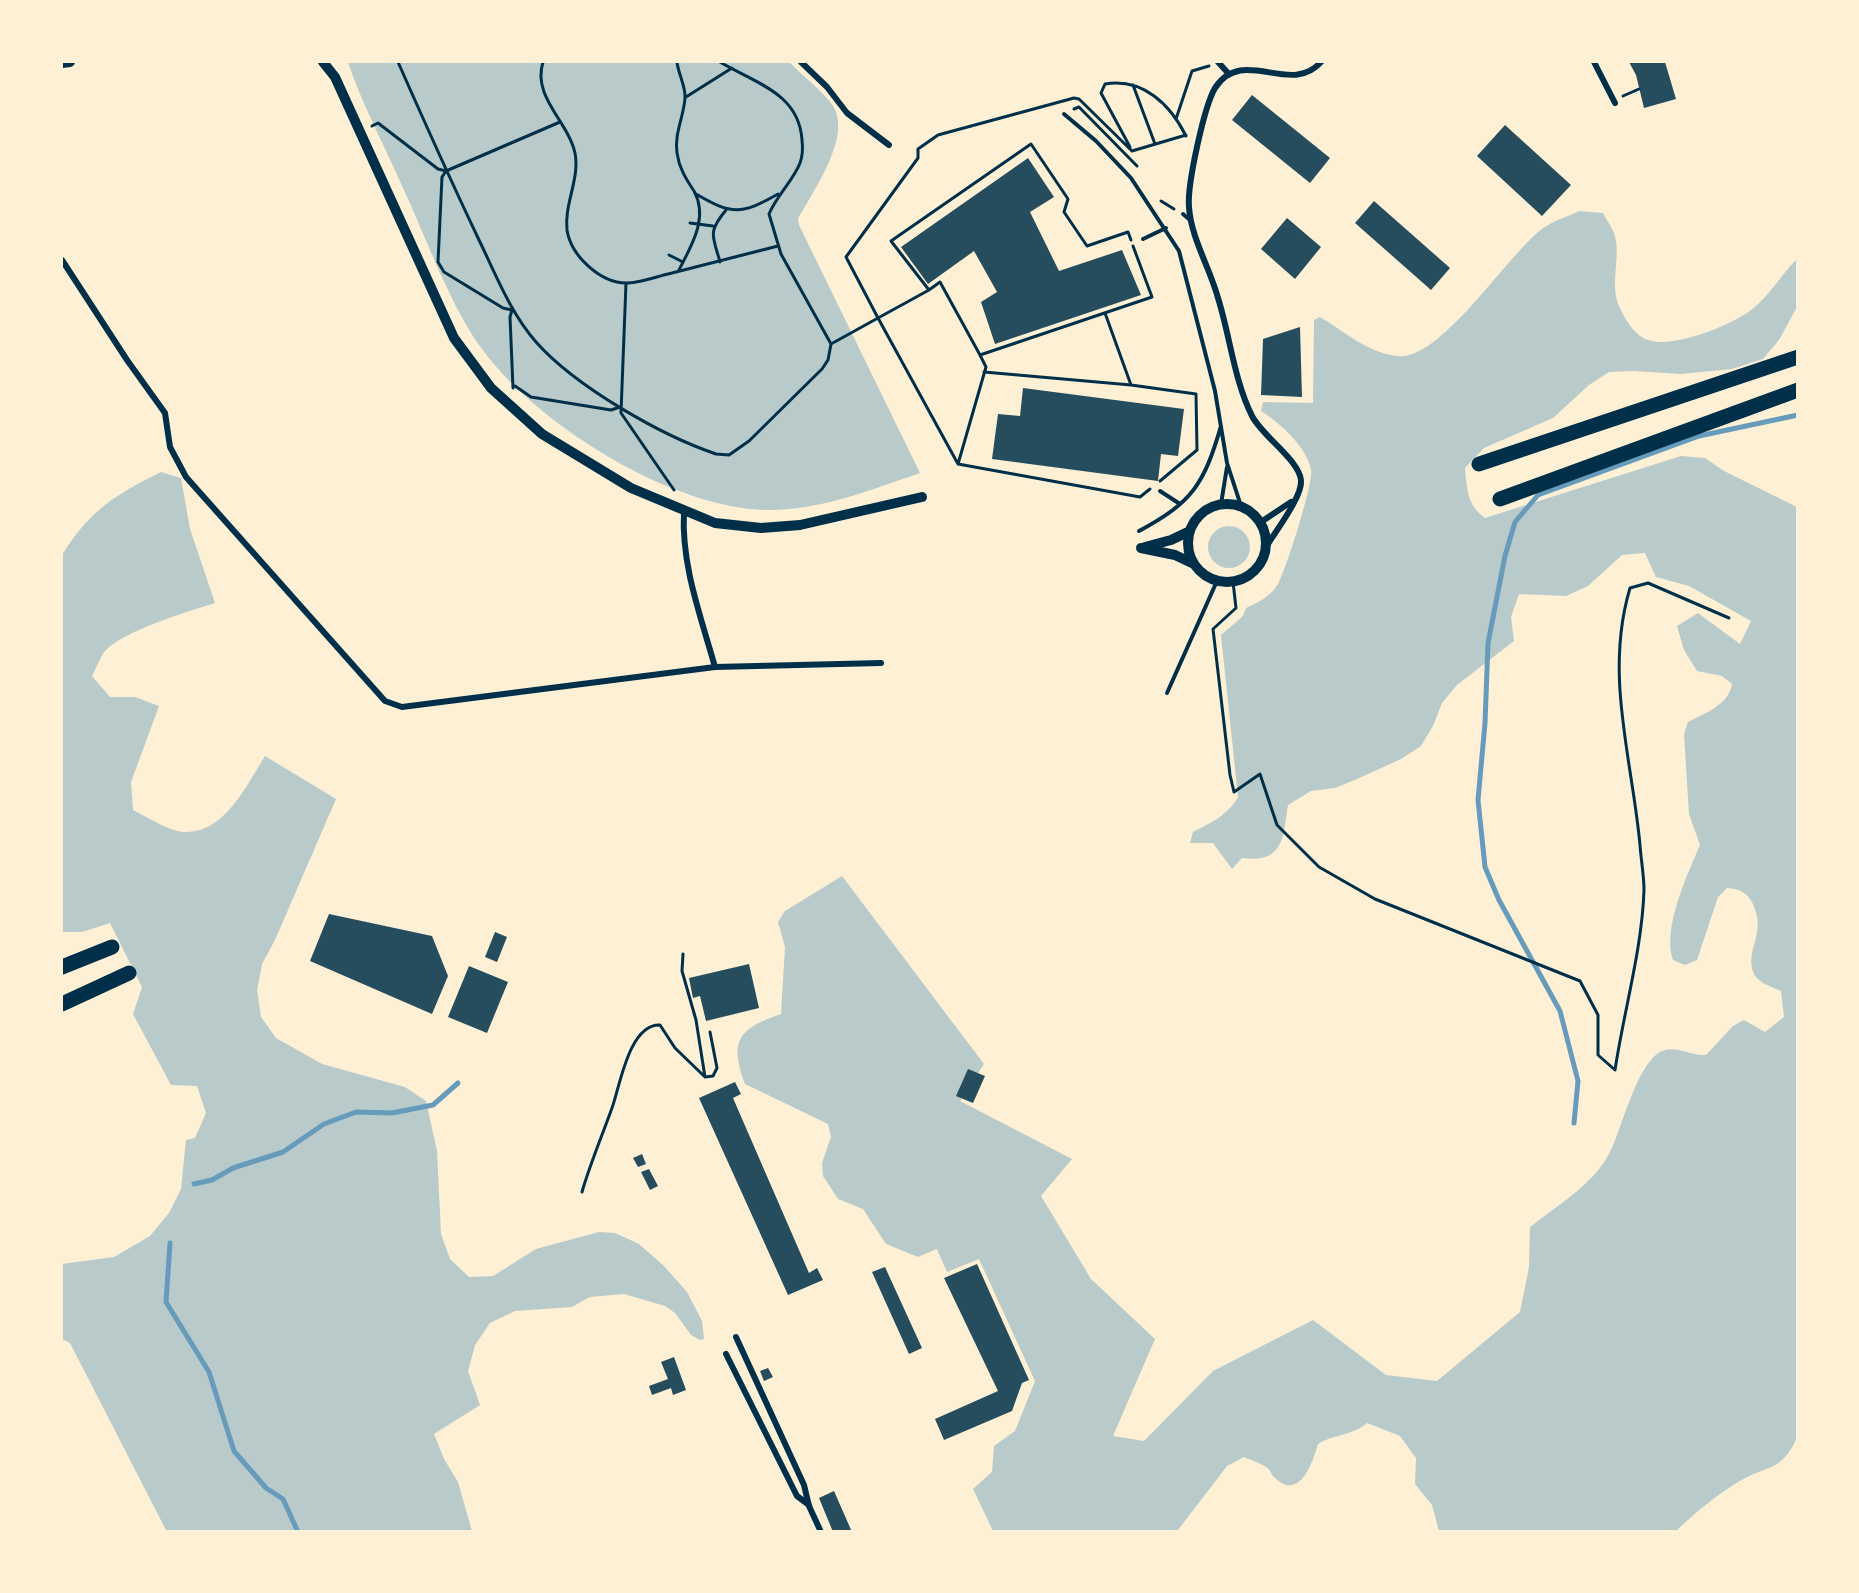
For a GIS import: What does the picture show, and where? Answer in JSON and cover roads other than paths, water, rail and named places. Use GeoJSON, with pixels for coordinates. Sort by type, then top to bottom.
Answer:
{"type":"FeatureCollection","features":[{"type":"Feature","properties":{"kind":"highway"},"geometry":{"type":"LineString","coordinates":[[1479,464],[1797,357]]}},
{"type":"Feature","properties":{"kind":"highway"},"geometry":{"type":"LineString","coordinates":[[1500,499],[1797,390]]}},
{"type":"Feature","properties":{"kind":"highway"},"geometry":{"type":"LineString","coordinates":[[62,954],[112,946],[62,967]]}},
{"type":"Feature","properties":{"kind":"highway"},"geometry":{"type":"LineString","coordinates":[[62,1004],[129,973]]}},
{"type":"Feature","properties":{"kind":"street"},"geometry":{"type":"LineString","coordinates":[[62,63],[70,62]]}},
{"type":"Feature","properties":{"kind":"street"},"geometry":{"type":"LineString","coordinates":[[323,62],[335,77],[454,338],[475,369],[502,400],[542,434],[594,468],[684,512],[715,523],[743,527],[781,527],[837,518],[874,506],[922,497]]}},
{"type":"Feature","properties":{"kind":"street"},"geometry":{"type":"LineString","coordinates":[[335,62],[335,77]]}},
{"type":"Feature","properties":{"kind":"street"},"geometry":{"type":"LineString","coordinates":[[801,62],[827,87],[847,113],[889,145]]}},
{"type":"Feature","properties":{"kind":"street"},"geometry":{"type":"LineString","coordinates":[[1219,62],[1228,73]]}},
{"type":"Feature","properties":{"kind":"street"},"geometry":{"type":"LineString","coordinates":[[1227,62],[1228,73]]}},
{"type":"Feature","properties":{"kind":"street"},"geometry":{"type":"LineString","coordinates":[[1266,548],[1261,522],[1241,506],[1221,504],[1200,514],[1190,531],[1188,548],[1194,564],[1204,575],[1217,581],[1241,580],[1255,570],[1301,486],[1300,475],[1293,462],[1265,435],[1251,414],[1218,296],[1191,221],[1190,193],[1206,106],[1228,73],[1242,70],[1295,76],[1310,71],[1321,62]]}},
{"type":"Feature","properties":{"kind":"street"},"geometry":{"type":"LineString","coordinates":[[1594,62],[1615,103]]}},
{"type":"Feature","properties":{"kind":"street"},"geometry":{"type":"LineString","coordinates":[[62,260],[127,360],[165,413],[170,447],[186,477],[385,701],[402,707],[715,667],[881,663]]}},
{"type":"Feature","properties":{"kind":"street"},"geometry":{"type":"LineString","coordinates":[[1261,522],[1294,500]]}},
{"type":"Feature","properties":{"kind":"street"},"geometry":{"type":"LineString","coordinates":[[684,512],[684,544],[690,576],[715,667]]}},
{"type":"Feature","properties":{"kind":"street"},"geometry":{"type":"LineString","coordinates":[[1190,531],[1171,540],[1142,548],[1175,555],[1194,564]]}},
{"type":"Feature","properties":{"kind":"street"},"geometry":{"type":"LineString","coordinates":[[736,1337],[804,1485],[809,1506],[821,1532]]}},
{"type":"Feature","properties":{"kind":"street"},"geometry":{"type":"LineString","coordinates":[[726,1354],[797,1496],[809,1506]]}},
{"type":"Feature","properties":{"kind":"lane"},"geometry":{"type":"LineString","coordinates":[[1064,114],[1096,141],[1131,178],[1166,228],[1179,252],[1222,423],[1227,463],[1241,506]]}},
{"type":"Feature","properties":{"kind":"lane"},"geometry":{"type":"LineString","coordinates":[[1183,214],[1191,221]]}},
{"type":"Feature","properties":{"kind":"lane"},"geometry":{"type":"LineString","coordinates":[[1143,238],[1166,228]]}},
{"type":"Feature","properties":{"kind":"lane"},"geometry":{"type":"LineString","coordinates":[[1139,531],[1180,504],[1204,477],[1222,423]]}},
{"type":"Feature","properties":{"kind":"lane"},"geometry":{"type":"LineString","coordinates":[[1221,504],[1227,463]]}},
{"type":"Feature","properties":{"kind":"lane"},"geometry":{"type":"LineString","coordinates":[[1160,490],[1180,504]]}},
{"type":"Feature","properties":{"kind":"lane"},"geometry":{"type":"LineString","coordinates":[[1167,693],[1217,581]]}},
{"type":"Feature","properties":{"kind":"waterway"},"geometry":{"type":"LineString","coordinates":[[1574,1123],[1578,1081],[1560,1011],[1499,900],[1485,867],[1478,800],[1485,723],[1488,643],[1505,556],[1515,522],[1538,495],[1699,436],[1798,415]]}},
{"type":"Feature","properties":{"kind":"waterway"},"geometry":{"type":"LineString","coordinates":[[194,1184],[212,1180],[233,1168],[283,1152],[324,1124],[356,1112],[392,1113],[433,1105],[458,1083]]}},
{"type":"Feature","properties":{"kind":"waterway"},"geometry":{"type":"LineString","coordinates":[[170,1243],[166,1302],[209,1372],[234,1451],[266,1488],[283,1499],[298,1532]]}}]}
